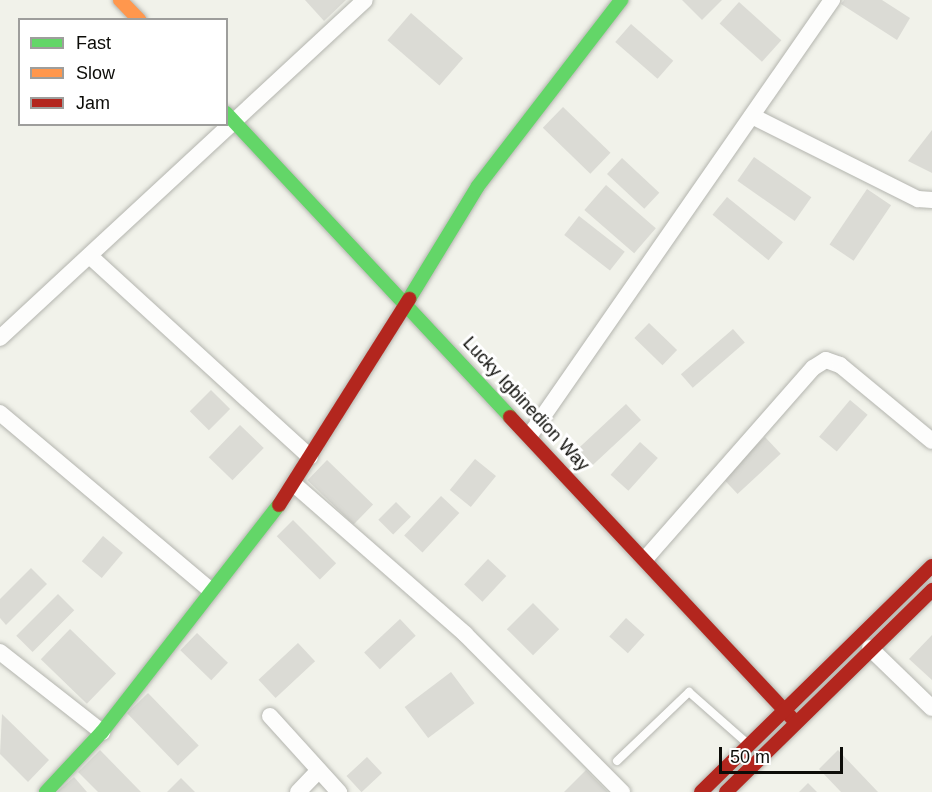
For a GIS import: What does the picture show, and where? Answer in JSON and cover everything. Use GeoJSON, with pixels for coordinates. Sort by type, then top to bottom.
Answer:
{"type":"FeatureCollection","features":[{"type":"Feature","properties":{"kind":"street"},"geometry":{"type":"LineString","coordinates":[[120,0],[137,18]]}},
{"type":"Feature","properties":{"kind":"street"},"geometry":{"type":"LineString","coordinates":[[229,116],[365,0]]}},
{"type":"Feature","properties":{"kind":"street"},"geometry":{"type":"LineString","coordinates":[[46,792],[102,732],[210,590],[295,485],[310,457],[478,186],[621,0]]}},
{"type":"Feature","properties":{"kind":"street"},"geometry":{"type":"LineString","coordinates":[[530,435],[832,0]]}},
{"type":"Feature","properties":{"kind":"street","name":"Lucky Igbinedion Way"},"geometry":{"type":"LineString","coordinates":[[229,116],[646,558],[795,722]]}},
{"type":"Feature","properties":{"kind":"street"},"geometry":{"type":"LineString","coordinates":[[752,116],[918,199],[932,200]]}},
{"type":"Feature","properties":{"kind":"street"},"geometry":{"type":"LineString","coordinates":[[0,338],[92,258],[219,126]]}},
{"type":"Feature","properties":{"kind":"street"},"geometry":{"type":"LineString","coordinates":[[92,258],[310,457]]}},
{"type":"Feature","properties":{"kind":"street"},"geometry":{"type":"LineString","coordinates":[[646,558],[813,368],[826,360],[840,365],[932,441]]}},
{"type":"Feature","properties":{"kind":"street"},"geometry":{"type":"LineString","coordinates":[[0,413],[210,590]]}},
{"type":"Feature","properties":{"kind":"street"},"geometry":{"type":"LineString","coordinates":[[295,485],[465,634],[622,792]]}},
{"type":"Feature","properties":{"kind":"street"},"geometry":{"type":"LineString","coordinates":[[701,792],[932,566]]}},
{"type":"Feature","properties":{"kind":"street"},"geometry":{"type":"LineString","coordinates":[[726,792],[870,648],[932,590]]}},
{"type":"Feature","properties":{"kind":"street"},"geometry":{"type":"LineString","coordinates":[[870,648],[932,708]]}},
{"type":"Feature","properties":{"kind":"street"},"geometry":{"type":"LineString","coordinates":[[0,652],[102,732]]}},
{"type":"Feature","properties":{"kind":"street"},"geometry":{"type":"LineString","coordinates":[[270,716],[339,792]]}},
{"type":"Feature","properties":{"kind":"street"},"geometry":{"type":"LineString","coordinates":[[297,792],[319,770]]}},
{"type":"Feature","properties":{"kind":"lane"},"geometry":{"type":"LineString","coordinates":[[617,761],[689,692],[748,745]]}},
{"type":"Feature","properties":{"kind":"building"},"geometry":{"type":"Polygon","coordinates":[[[305,0],[346,0],[324,21],[305,0]]]}},
{"type":"Feature","properties":{"kind":"building"},"geometry":{"type":"Polygon","coordinates":[[[682,0],[722,0],[702,20],[682,0]]]}},
{"type":"Feature","properties":{"kind":"building"},"geometry":{"type":"Polygon","coordinates":[[[844,0],[882,0],[910,18],[897,40],[841,4],[844,0]]]}},
{"type":"Feature","properties":{"kind":"building"},"geometry":{"type":"Polygon","coordinates":[[[739,2],[781,40],[762,62],[720,24],[739,2]]]}},
{"type":"Feature","properties":{"kind":"building"},"geometry":{"type":"Polygon","coordinates":[[[411,13],[463,58],[439,85],[387,40],[411,13]]]}},
{"type":"Feature","properties":{"kind":"building"},"geometry":{"type":"Polygon","coordinates":[[[631,24],[673,61],[658,79],[615,42],[631,24]]]}},
{"type":"Feature","properties":{"kind":"building"},"geometry":{"type":"Polygon","coordinates":[[[563,107],[610,153],[590,174],[543,128],[563,107]]]}},
{"type":"Feature","properties":{"kind":"building"},"geometry":{"type":"Polygon","coordinates":[[[932,130],[932,173],[908,161],[932,130]]]}},
{"type":"Feature","properties":{"kind":"building"},"geometry":{"type":"Polygon","coordinates":[[[754,157],[811,197],[795,221],[737,181],[754,157]]]}},
{"type":"Feature","properties":{"kind":"building"},"geometry":{"type":"Polygon","coordinates":[[[622,158],[659,193],[644,209],[607,174],[622,158]]]}},
{"type":"Feature","properties":{"kind":"building"},"geometry":{"type":"Polygon","coordinates":[[[606,185],[656,228],[634,253],[584,210],[606,185]]]}},
{"type":"Feature","properties":{"kind":"building"},"geometry":{"type":"Polygon","coordinates":[[[867,189],[891,205],[854,261],[830,245],[867,189]]]}},
{"type":"Feature","properties":{"kind":"building"},"geometry":{"type":"Polygon","coordinates":[[[727,197],[783,242],[768,260],[713,215],[727,197]]]}},
{"type":"Feature","properties":{"kind":"building"},"geometry":{"type":"Polygon","coordinates":[[[579,216],[625,252],[610,271],[564,235],[579,216]]]}},
{"type":"Feature","properties":{"kind":"building"},"geometry":{"type":"Polygon","coordinates":[[[649,323],[677,350],[662,365],[634,338],[649,323]]]}},
{"type":"Feature","properties":{"kind":"building"},"geometry":{"type":"Polygon","coordinates":[[[733,329],[745,343],[693,388],[681,374],[733,329]]]}},
{"type":"Feature","properties":{"kind":"building"},"geometry":{"type":"Polygon","coordinates":[[[211,390],[230,409],[209,430],[190,411],[211,390]]]}},
{"type":"Feature","properties":{"kind":"building"},"geometry":{"type":"Polygon","coordinates":[[[850,400],[868,415],[837,452],[819,437],[850,400]]]}},
{"type":"Feature","properties":{"kind":"building"},"geometry":{"type":"Polygon","coordinates":[[[626,404],[641,420],[593,465],[578,449],[626,404]]]}},
{"type":"Feature","properties":{"kind":"building"},"geometry":{"type":"Polygon","coordinates":[[[240,425],[264,448],[232,480],[209,457],[240,425]]]}},
{"type":"Feature","properties":{"kind":"building"},"geometry":{"type":"Polygon","coordinates":[[[765,437],[781,454],[738,494],[722,477],[765,437]]]}},
{"type":"Feature","properties":{"kind":"building"},"geometry":{"type":"Polygon","coordinates":[[[640,442],[658,458],[628,491],[611,475],[640,442]]]}},
{"type":"Feature","properties":{"kind":"building"},"geometry":{"type":"Polygon","coordinates":[[[475,459],[496,476],[471,507],[450,490],[475,459]]]}},
{"type":"Feature","properties":{"kind":"building"},"geometry":{"type":"Polygon","coordinates":[[[327,460],[373,504],[354,525],[308,480],[327,460]]]}},
{"type":"Feature","properties":{"kind":"building"},"geometry":{"type":"Polygon","coordinates":[[[441,496],[459,513],[422,553],[404,535],[441,496]]]}},
{"type":"Feature","properties":{"kind":"building"},"geometry":{"type":"Polygon","coordinates":[[[396,502],[411,517],[393,535],[378,520],[396,502]]]}},
{"type":"Feature","properties":{"kind":"building"},"geometry":{"type":"Polygon","coordinates":[[[293,520],[336,563],[320,579],[277,536],[293,520]]]}},
{"type":"Feature","properties":{"kind":"building"},"geometry":{"type":"Polygon","coordinates":[[[103,536],[123,553],[102,578],[82,561],[103,536]]]}},
{"type":"Feature","properties":{"kind":"building"},"geometry":{"type":"Polygon","coordinates":[[[488,559],[506,576],[482,602],[464,585],[488,559]]]}},
{"type":"Feature","properties":{"kind":"building"},"geometry":{"type":"Polygon","coordinates":[[[31,568],[47,584],[6,625],[0,618],[0,599],[31,568]]]}},
{"type":"Feature","properties":{"kind":"building"},"geometry":{"type":"Polygon","coordinates":[[[58,594],[74,610],[33,652],[16,636],[58,594]]]}},
{"type":"Feature","properties":{"kind":"building"},"geometry":{"type":"Polygon","coordinates":[[[533,603],[559,629],[533,655],[507,629],[533,603]]]}},
{"type":"Feature","properties":{"kind":"building"},"geometry":{"type":"Polygon","coordinates":[[[626,618],[645,635],[628,653],[609,637],[626,618]]]}},
{"type":"Feature","properties":{"kind":"building"},"geometry":{"type":"Polygon","coordinates":[[[400,619],[416,636],[380,669],[364,652],[400,619]]]}},
{"type":"Feature","properties":{"kind":"building"},"geometry":{"type":"Polygon","coordinates":[[[70,629],[116,673],[87,704],[41,659],[70,629]]]}},
{"type":"Feature","properties":{"kind":"building"},"geometry":{"type":"Polygon","coordinates":[[[197,633],[228,663],[211,680],[180,650],[197,633]]]}},
{"type":"Feature","properties":{"kind":"building"},"geometry":{"type":"Polygon","coordinates":[[[932,635],[932,680],[909,659],[932,635]]]}},
{"type":"Feature","properties":{"kind":"building"},"geometry":{"type":"Polygon","coordinates":[[[298,643],[315,661],[276,698],[259,680],[298,643]]]}},
{"type":"Feature","properties":{"kind":"building"},"geometry":{"type":"Polygon","coordinates":[[[451,672],[474,703],[428,738],[405,707],[451,672]]]}},
{"type":"Feature","properties":{"kind":"building"},"geometry":{"type":"Polygon","coordinates":[[[148,693],[199,746],[178,766],[127,713],[148,693]]]}},
{"type":"Feature","properties":{"kind":"building"},"geometry":{"type":"Polygon","coordinates":[[[2,714],[49,760],[28,782],[0,754],[2,714]]]}},
{"type":"Feature","properties":{"kind":"building"},"geometry":{"type":"Polygon","coordinates":[[[100,750],[141,792],[98,792],[78,772],[100,750]]]}},
{"type":"Feature","properties":{"kind":"building"},"geometry":{"type":"Polygon","coordinates":[[[838,750],[878,792],[841,792],[819,769],[838,750]]]}},
{"type":"Feature","properties":{"kind":"building"},"geometry":{"type":"Polygon","coordinates":[[[367,757],[382,773],[362,792],[347,776],[367,757]]]}},
{"type":"Feature","properties":{"kind":"building"},"geometry":{"type":"Polygon","coordinates":[[[586,770],[608,792],[564,792],[586,770]]]}},
{"type":"Feature","properties":{"kind":"building"},"geometry":{"type":"Polygon","coordinates":[[[74,777],[87,792],[57,792],[74,777]]]}},
{"type":"Feature","properties":{"kind":"building"},"geometry":{"type":"Polygon","coordinates":[[[181,778],[195,792],[167,792],[181,778]]]}},
{"type":"Feature","properties":{"kind":"building"},"geometry":{"type":"Polygon","coordinates":[[[808,783],[817,792],[799,792],[808,783]]]}},
{"type":"Feature","properties":{"kind":"traffic: fast"},"geometry":{"type":"LineString","coordinates":[[409,299],[478,186],[621,0]]}},
{"type":"Feature","properties":{"kind":"traffic: fast"},"geometry":{"type":"LineString","coordinates":[[228,115],[510,417]]}},
{"type":"Feature","properties":{"kind":"traffic: fast"},"geometry":{"type":"LineString","coordinates":[[46,792],[102,732],[279,505]]}},
{"type":"Feature","properties":{"kind":"traffic: slow"},"geometry":{"type":"LineString","coordinates":[[120,0],[137,18]]}},
{"type":"Feature","properties":{"kind":"traffic: jam"},"geometry":{"type":"LineString","coordinates":[[279,505],[409,299]]}},
{"type":"Feature","properties":{"kind":"traffic: jam"},"geometry":{"type":"LineString","coordinates":[[510,417],[795,722]]}},
{"type":"Feature","properties":{"kind":"traffic: jam"},"geometry":{"type":"LineString","coordinates":[[701,792],[932,566]]}},
{"type":"Feature","properties":{"kind":"traffic: jam"},"geometry":{"type":"LineString","coordinates":[[726,792],[932,590]]}}]}
